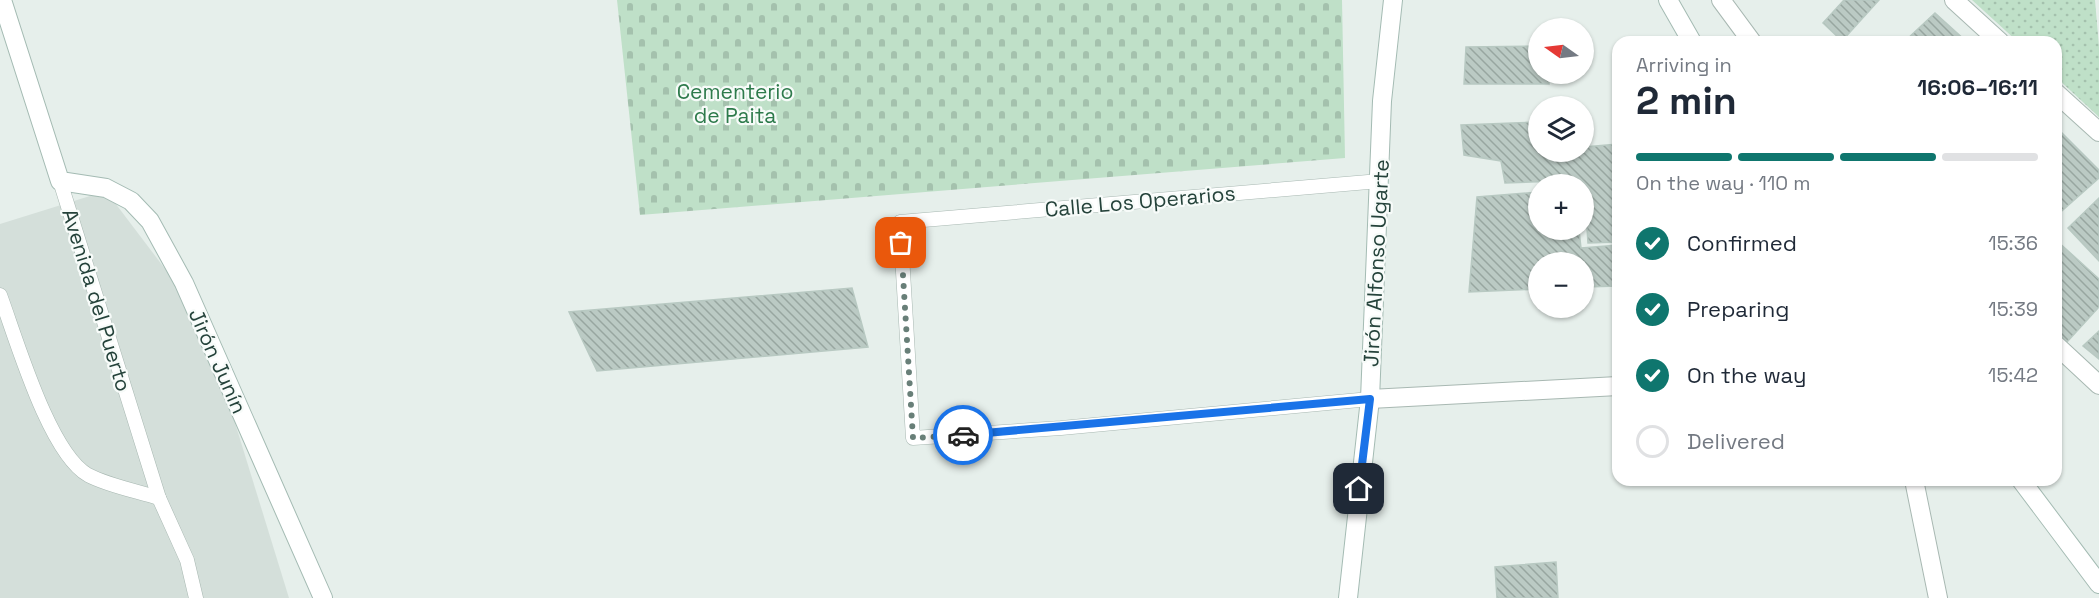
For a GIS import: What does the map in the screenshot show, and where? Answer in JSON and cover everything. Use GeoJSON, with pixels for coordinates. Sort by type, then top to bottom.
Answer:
{"type":"FeatureCollection","features":[{"type":"Feature","properties":{"kind":"main road","name":"Avenida del Puerto"},"geometry":{"type":"LineString","coordinates":[[2,0],[60,181]]}},
{"type":"Feature","properties":{"kind":"main road","name":"Jirón Alfonso Ugarte"},"geometry":{"type":"LineString","coordinates":[[1348,598],[1370,399],[1382,101],[1393,0]]}},
{"type":"Feature","properties":{"kind":"main road"},"geometry":{"type":"LineString","coordinates":[[1668,0],[1689,36]]}},
{"type":"Feature","properties":{"kind":"main road"},"geometry":{"type":"LineString","coordinates":[[1721,0],[1748,36]]}},
{"type":"Feature","properties":{"kind":"main road"},"geometry":{"type":"LineString","coordinates":[[1954,0],[1993,36]]}},
{"type":"Feature","properties":{"kind":"main road"},"geometry":{"type":"LineString","coordinates":[[2062,98],[2099,132]]}},
{"type":"Feature","properties":{"kind":"main road","name":"Jirón Junín"},"geometry":{"type":"LineString","coordinates":[[60,181],[106,188],[131,201],[150,220],[184,284],[323,598]]}},
{"type":"Feature","properties":{"kind":"main road"},"geometry":{"type":"LineString","coordinates":[[2062,351],[2099,385]]}},
{"type":"Feature","properties":{"kind":"main road"},"geometry":{"type":"LineString","coordinates":[[1370,399],[1612,386]]}},
{"type":"Feature","properties":{"kind":"main road"},"geometry":{"type":"LineString","coordinates":[[1915,486],[1938,598]]}},
{"type":"Feature","properties":{"kind":"main road"},"geometry":{"type":"LineString","coordinates":[[2026,486],[2099,584]]}},
{"type":"Feature","properties":{"kind":"lane","name":"Avenida del Puerto"},"geometry":{"type":"LineString","coordinates":[[60,181],[159,498],[188,560],[196,598]]}},
{"type":"Feature","properties":{"kind":"lane","name":"Calle Los Operarios"},"geometry":{"type":"LineString","coordinates":[[1370,399],[1062,428],[913,438],[900,222],[1380,181]]}},
{"type":"Feature","properties":{"kind":"lane"},"geometry":{"type":"LineString","coordinates":[[0,295],[46,421],[66,452],[87,475],[159,498]]}},
{"type":"Feature","properties":{"kind":"shaded area"},"geometry":{"type":"Polygon","coordinates":[[[106,191],[203,319],[289,598],[0,598],[0,224],[106,191]]]}},
{"type":"Feature","properties":{"kind":"green space","name":"Cementerio de Paita"},"geometry":{"type":"Polygon","coordinates":[[[617,0],[1342,0],[1345,158],[640,215],[617,0]]]}},
{"type":"Feature","properties":{"kind":"green space"},"geometry":{"type":"Polygon","coordinates":[[[1972,0],[2095,0],[2099,47],[2099,117],[2062,83],[2062,36],[2011,36],[1972,0]]]}},
{"type":"Feature","properties":{"kind":"building"},"geometry":{"type":"Polygon","coordinates":[[[1844,0],[1879,0],[1847,36],[1837,36],[1823,23],[1844,0]]]}},
{"type":"Feature","properties":{"kind":"building"},"geometry":{"type":"Polygon","coordinates":[[[1935,13],[1960,36],[1910,36],[1935,13]]]}},
{"type":"Feature","properties":{"kind":"building"},"geometry":{"type":"Polygon","coordinates":[[[1528,46],[1528,84],[1464,84],[1466,47],[1528,46]]]}},
{"type":"Feature","properties":{"kind":"building"},"geometry":{"type":"Polygon","coordinates":[[[1528,122],[1528,162],[1594,162],[1594,146],[1612,145],[1612,242],[1588,243],[1588,240],[1594,240],[1594,174],[1528,174],[1528,182],[1505,183],[1501,161],[1464,155],[1461,125],[1528,122]]]}},
{"type":"Feature","properties":{"kind":"building"},"geometry":{"type":"Polygon","coordinates":[[[2062,133],[2099,170],[2099,178],[2062,211],[2062,133]]]}},
{"type":"Feature","properties":{"kind":"building"},"geometry":{"type":"Polygon","coordinates":[[[1528,193],[1528,240],[1580,240],[1581,248],[1612,245],[1612,286],[1594,287],[1594,252],[1528,252],[1528,289],[1469,292],[1477,197],[1528,193]]]}},
{"type":"Feature","properties":{"kind":"building"},"geometry":{"type":"Polygon","coordinates":[[[2099,198],[2099,261],[2068,228],[2099,198]]]}},
{"type":"Feature","properties":{"kind":"building"},"geometry":{"type":"Polygon","coordinates":[[[2062,245],[2099,279],[2099,307],[2067,342],[2062,337],[2062,245]]]}},
{"type":"Feature","properties":{"kind":"building"},"geometry":{"type":"Polygon","coordinates":[[[852,288],[868,347],[597,371],[569,312],[852,288]]]}},
{"type":"Feature","properties":{"kind":"building"},"geometry":{"type":"Polygon","coordinates":[[[2099,331],[2099,359],[2083,346],[2099,331]]]}},
{"type":"Feature","properties":{"kind":"building"},"geometry":{"type":"Polygon","coordinates":[[[1556,562],[1558,598],[1497,598],[1495,567],[1556,562]]]}},
{"type":"Feature","properties":{"kind":"way so far"},"geometry":{"type":"LineString","coordinates":[[901,243],[913,438],[963,435]]}},
{"type":"Feature","properties":{"kind":"route"},"geometry":{"type":"LineString","coordinates":[[963,435],[1370,399],[1359,489]]}}]}
